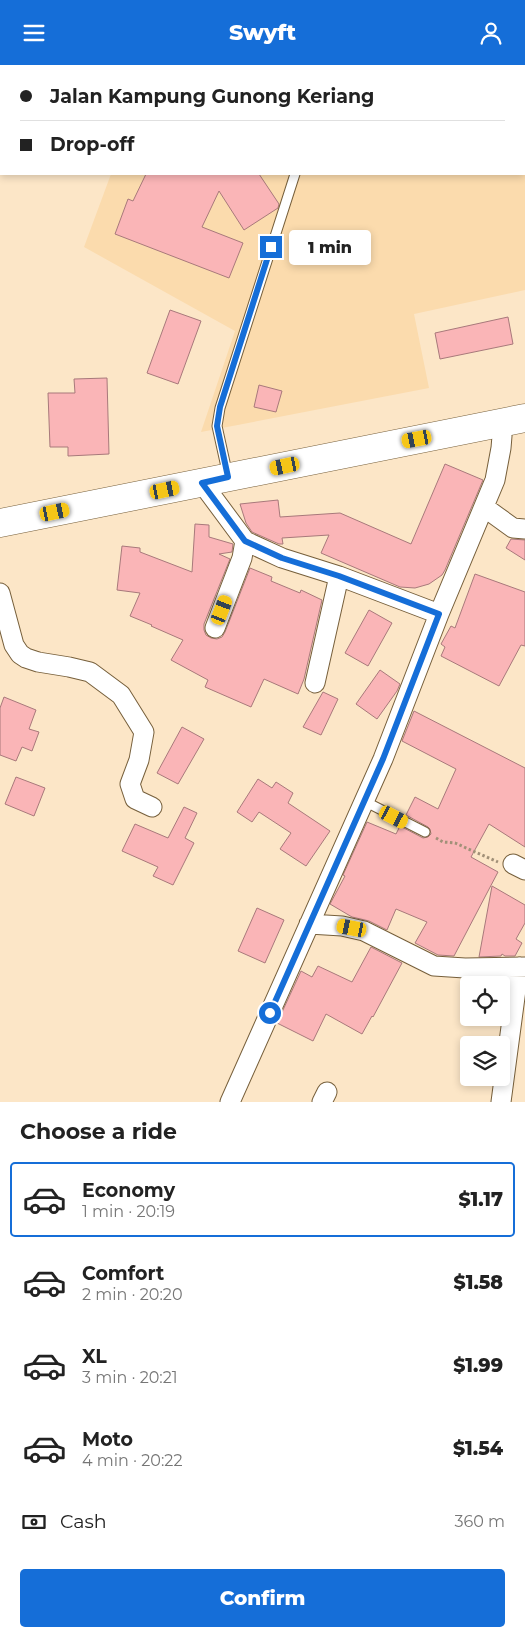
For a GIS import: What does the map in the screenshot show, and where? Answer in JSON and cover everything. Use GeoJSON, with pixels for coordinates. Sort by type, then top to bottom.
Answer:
{"type":"FeatureCollection","features":[{"type":"Feature","properties":{"kind":"main road"},"geometry":{"type":"LineString","coordinates":[[0,523],[512,421]]}},
{"type":"Feature","properties":{"kind":"street"},"geometry":{"type":"LineString","coordinates":[[230,1102],[383,759],[439,614],[495,480],[500,460],[502,436],[512,421]]}},
{"type":"Feature","properties":{"kind":"street"},"geometry":{"type":"LineString","coordinates":[[202,483],[245,541],[282,558],[339,576],[439,614]]}},
{"type":"Feature","properties":{"kind":"street"},"geometry":{"type":"LineString","coordinates":[[484,507],[513,528],[525,529]]}},
{"type":"Feature","properties":{"kind":"street"},"geometry":{"type":"LineString","coordinates":[[215,628],[242,558],[245,541]]}},
{"type":"Feature","properties":{"kind":"street"},"geometry":{"type":"LineString","coordinates":[[316,683],[339,576]]}},
{"type":"Feature","properties":{"kind":"street"},"geometry":{"type":"LineString","coordinates":[[0,593],[14,645],[20,654],[26,658],[90,672],[121,695],[144,732],[139,760],[130,784],[135,799],[152,807]]}},
{"type":"Feature","properties":{"kind":"street"},"geometry":{"type":"LineString","coordinates":[[309,924],[342,926],[364,931],[434,966],[465,968],[522,967],[501,1102]]}},
{"type":"Feature","properties":{"kind":"lane"},"geometry":{"type":"LineString","coordinates":[[228,477],[217,426],[220,407],[294,175]]}},
{"type":"Feature","properties":{"kind":"lane"},"geometry":{"type":"LineString","coordinates":[[366,797],[425,833]]}},
{"type":"Feature","properties":{"kind":"path"},"geometry":{"type":"LineString","coordinates":[[425,833],[443,842],[455,843],[494,861],[519,867]]}},
{"type":"Feature","properties":{"kind":"shaded area"},"geometry":{"type":"Polygon","coordinates":[[[111,175],[525,175],[525,290],[414,314],[429,388],[201,432],[235,331],[84,247],[111,175]]]}},
{"type":"Feature","properties":{"kind":"building"},"geometry":{"type":"Polygon","coordinates":[[[146,175],[260,175],[279,204],[278,208],[244,230],[219,191],[202,227],[243,243],[229,278],[115,234],[128,199],[133,201],[146,175]]]}},
{"type":"Feature","properties":{"kind":"building"},"geometry":{"type":"Polygon","coordinates":[[[170,310],[201,321],[178,384],[147,373],[170,310]]]}},
{"type":"Feature","properties":{"kind":"building"},"geometry":{"type":"Polygon","coordinates":[[[508,317],[513,344],[440,359],[435,333],[508,317]]]}},
{"type":"Feature","properties":{"kind":"building"},"geometry":{"type":"Polygon","coordinates":[[[107,378],[109,454],[68,456],[68,447],[50,447],[48,393],[75,393],[74,379],[107,378]]]}},
{"type":"Feature","properties":{"kind":"building"},"geometry":{"type":"Polygon","coordinates":[[[259,385],[282,391],[276,412],[254,407],[259,385]]]}},
{"type":"Feature","properties":{"kind":"building"},"geometry":{"type":"Polygon","coordinates":[[[445,464],[483,480],[442,575],[429,584],[415,588],[400,587],[321,553],[329,535],[282,538],[283,544],[279,544],[252,532],[246,523],[240,504],[278,500],[280,517],[340,513],[411,544],[445,464]]]}},
{"type":"Feature","properties":{"kind":"building"},"geometry":{"type":"Polygon","coordinates":[[[195,524],[209,525],[209,537],[233,544],[232,552],[219,554],[230,559],[204,624],[206,635],[211,638],[217,639],[222,637],[225,632],[250,568],[272,577],[271,581],[300,593],[301,590],[322,600],[304,679],[298,694],[264,679],[251,707],[205,687],[208,680],[171,660],[183,640],[130,616],[140,593],[117,590],[122,546],[140,548],[140,552],[192,572],[195,524]]]}},
{"type":"Feature","properties":{"kind":"building"},"geometry":{"type":"Polygon","coordinates":[[[511,539],[525,540],[525,560],[506,548],[511,539]]]}},
{"type":"Feature","properties":{"kind":"building"},"geometry":{"type":"Polygon","coordinates":[[[475,574],[525,592],[525,646],[521,645],[499,686],[441,656],[445,647],[441,644],[451,626],[455,628],[475,574]]]}},
{"type":"Feature","properties":{"kind":"building"},"geometry":{"type":"Polygon","coordinates":[[[369,610],[392,623],[368,666],[345,653],[369,610]]]}},
{"type":"Feature","properties":{"kind":"building"},"geometry":{"type":"Polygon","coordinates":[[[380,670],[400,684],[377,719],[356,704],[380,670]]]}},
{"type":"Feature","properties":{"kind":"building"},"geometry":{"type":"Polygon","coordinates":[[[323,692],[338,699],[321,735],[303,727],[323,692]]]}},
{"type":"Feature","properties":{"kind":"building"},"geometry":{"type":"Polygon","coordinates":[[[4,697],[36,710],[29,729],[39,732],[32,751],[22,747],[16,761],[0,755],[0,708],[4,697]]]}},
{"type":"Feature","properties":{"kind":"building"},"geometry":{"type":"Polygon","coordinates":[[[414,711],[525,768],[525,847],[489,824],[471,857],[498,872],[454,956],[438,955],[415,943],[427,922],[396,909],[387,930],[369,921],[352,917],[330,904],[345,876],[343,875],[367,822],[396,834],[400,826],[423,838],[431,834],[428,827],[406,815],[415,797],[438,809],[456,769],[402,741],[414,711]]]}},
{"type":"Feature","properties":{"kind":"building"},"geometry":{"type":"Polygon","coordinates":[[[182,727],[204,739],[178,784],[157,773],[182,727]]]}},
{"type":"Feature","properties":{"kind":"building"},"geometry":{"type":"Polygon","coordinates":[[[16,777],[45,788],[34,816],[5,804],[16,777]]]}},
{"type":"Feature","properties":{"kind":"building"},"geometry":{"type":"Polygon","coordinates":[[[258,779],[272,788],[276,782],[293,793],[288,803],[330,831],[306,866],[280,849],[291,833],[259,812],[252,822],[237,812],[258,779]]]}},
{"type":"Feature","properties":{"kind":"building"},"geometry":{"type":"Polygon","coordinates":[[[184,807],[197,813],[185,838],[194,843],[173,885],[153,876],[158,867],[122,851],[135,824],[168,838],[184,807]]]}},
{"type":"Feature","properties":{"kind":"building"},"geometry":{"type":"Polygon","coordinates":[[[492,886],[525,905],[525,923],[516,939],[522,943],[515,956],[505,956],[502,954],[501,956],[479,957],[492,886]]]}},
{"type":"Feature","properties":{"kind":"building"},"geometry":{"type":"Polygon","coordinates":[[[257,908],[284,920],[265,963],[238,951],[257,908]]]}},
{"type":"Feature","properties":{"kind":"building"},"geometry":{"type":"Polygon","coordinates":[[[371,947],[402,963],[362,1034],[326,1014],[313,1041],[277,1023],[301,971],[312,977],[318,966],[352,982],[371,947]]]}},
{"type":"Feature","properties":{"kind":"route"},"geometry":{"type":"LineString","coordinates":[[270,1013],[383,759],[439,614],[339,576],[282,558],[245,541],[202,483],[228,477],[217,426],[220,407],[271,247]]}}]}
